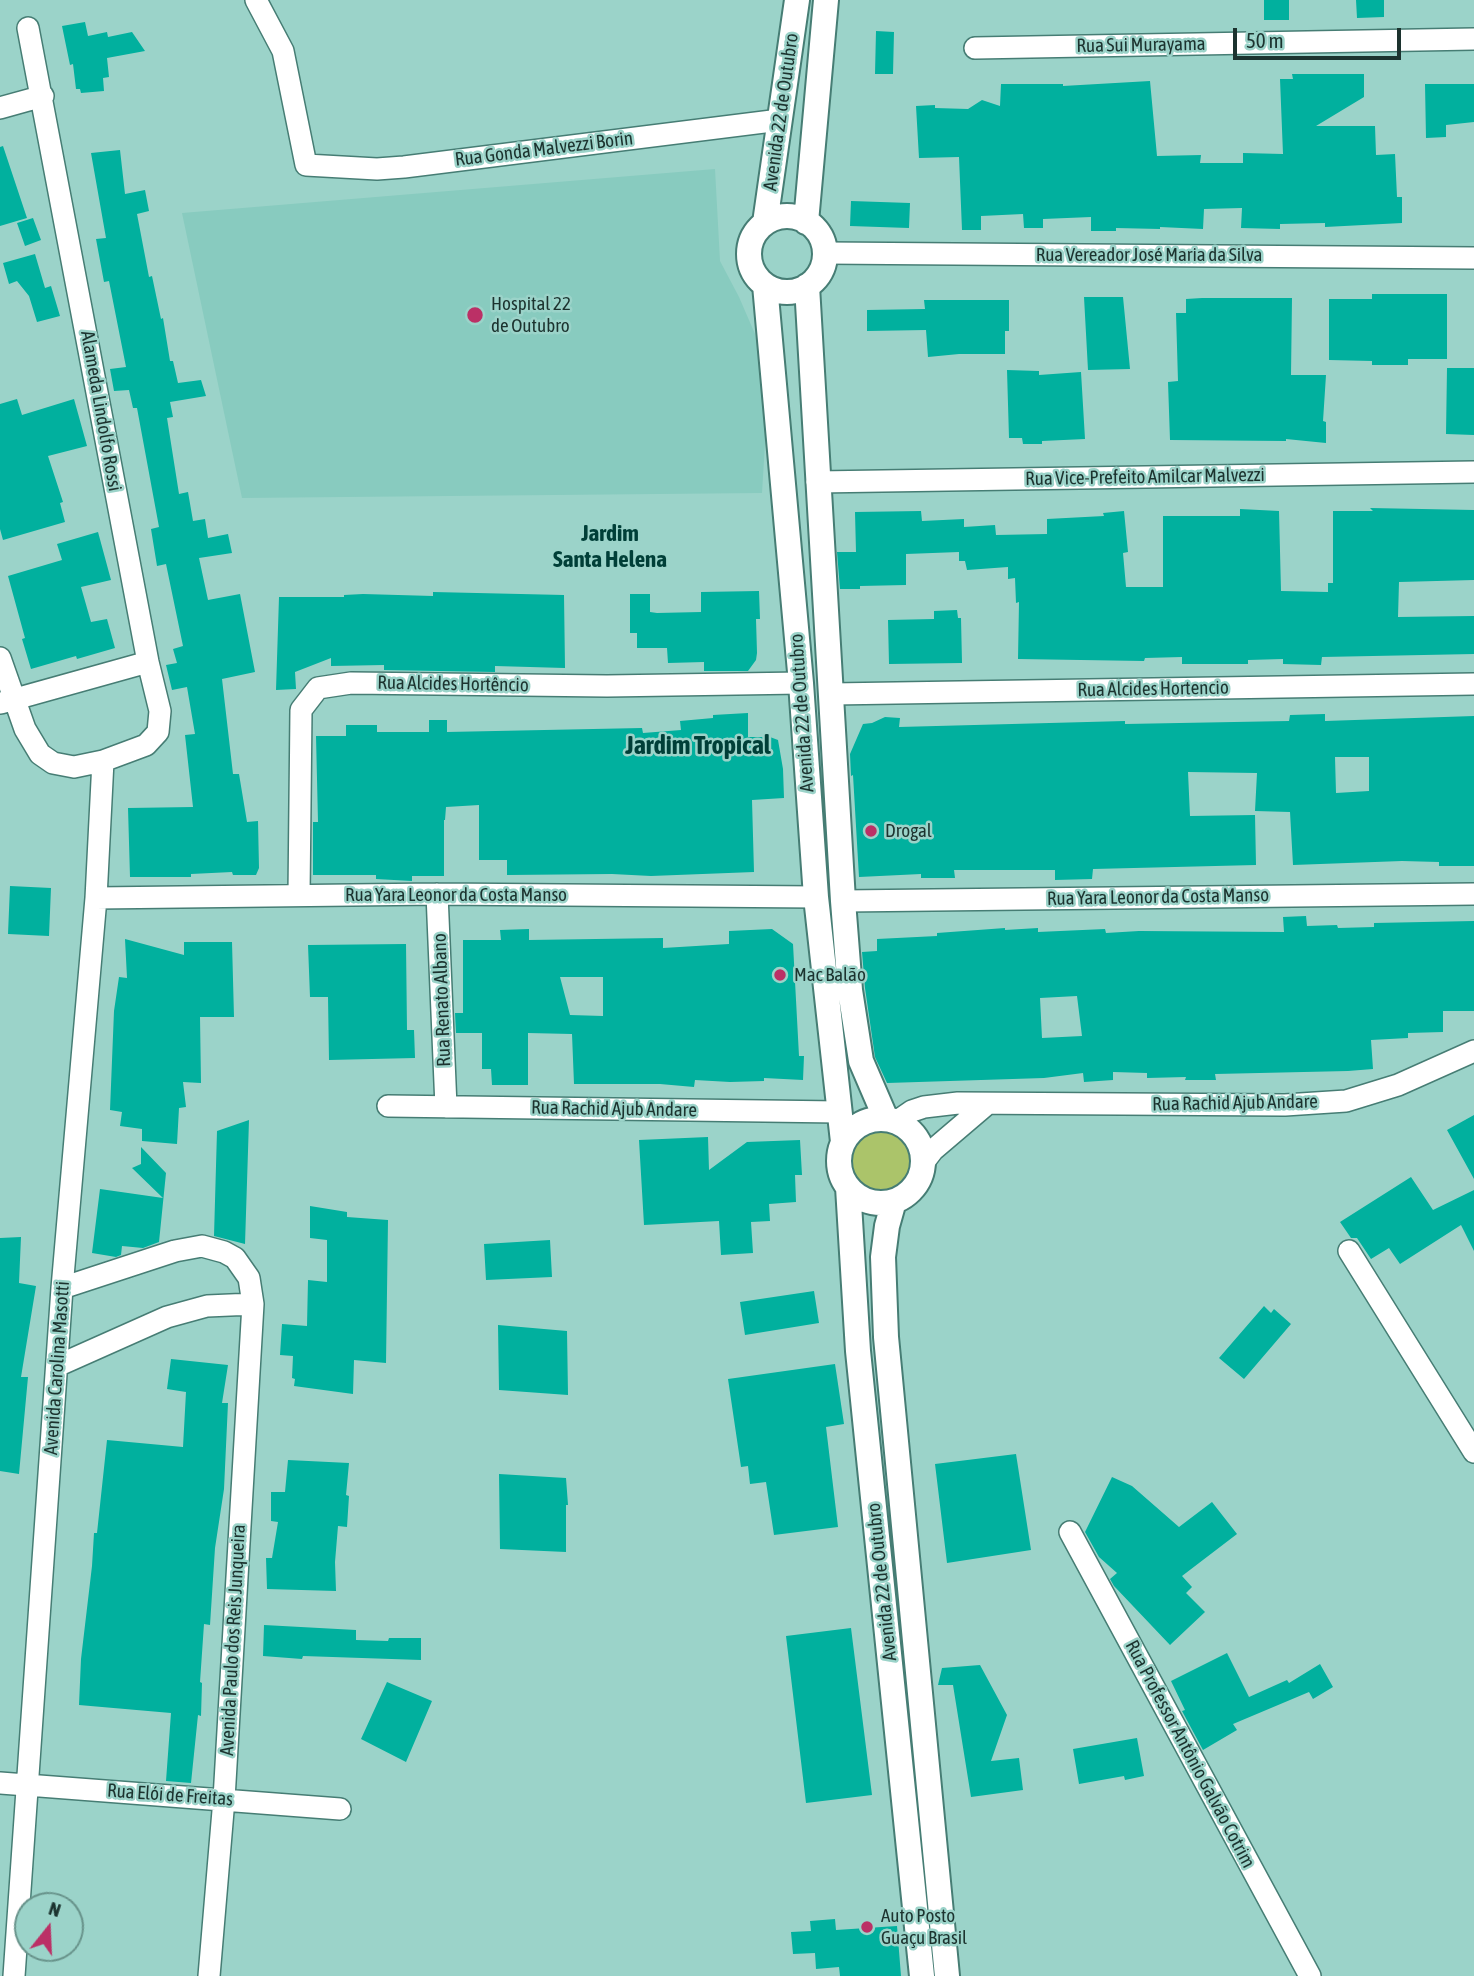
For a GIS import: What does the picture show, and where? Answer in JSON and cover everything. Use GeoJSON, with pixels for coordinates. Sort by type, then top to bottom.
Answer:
{"type":"FeatureCollection","features":[{"type":"Feature","properties":{"kind":"street","name":"Rua Gonda Malvezzi Borin"},"geometry":{"type":"LineString","coordinates":[[256,0],[283,51],[306,165],[368,169],[404,167],[780,120]]}},
{"type":"Feature","properties":{"kind":"street","name":"Avenida 22 de Outubro"},"geometry":{"type":"LineString","coordinates":[[765,223],[797,0]]}},
{"type":"Feature","properties":{"kind":"street","name":"Avenida 22 de Outubro"},"geometry":{"type":"LineString","coordinates":[[826,0],[806,222],[781,217],[765,223],[752,238],[749,251],[752,270],[765,285],[801,683],[816,898],[843,1142]]}},
{"type":"Feature","properties":{"kind":"street","name":"Alameda Lindolfo Rossi"},"geometry":{"type":"LineString","coordinates":[[29,28],[148,662],[160,711],[158,732],[146,745],[103,761]]}},
{"type":"Feature","properties":{"kind":"street","name":"Rua Sui Murayama"},"geometry":{"type":"LineString","coordinates":[[975,48],[1474,39]]}},
{"type":"Feature","properties":{"kind":"street"},"geometry":{"type":"LineString","coordinates":[[0,108],[43,96]]}},
{"type":"Feature","properties":{"kind":"street"},"geometry":{"type":"LineString","coordinates":[[765,285],[782,292],[790,292],[807,286],[818,275],[825,253],[817,232],[806,222]]}},
{"type":"Feature","properties":{"kind":"street","name":"Rua Vereador José Maria da Silva"},"geometry":{"type":"LineString","coordinates":[[825,253],[1474,258]]}},
{"type":"Feature","properties":{"kind":"street","name":"Avenida 22 de Outubro"},"geometry":{"type":"LineString","coordinates":[[807,286],[843,901],[857,1043],[869,1082],[891,1120]]}},
{"type":"Feature","properties":{"kind":"street","name":"Rua Vice-Prefeito Amilcar Malvezzi"},"geometry":{"type":"LineString","coordinates":[[817,482],[1474,472]]}},
{"type":"Feature","properties":{"kind":"street"},"geometry":{"type":"LineString","coordinates":[[0,658],[6,702],[45,758],[68,767],[103,761]]}},
{"type":"Feature","properties":{"kind":"street"},"geometry":{"type":"LineString","coordinates":[[6,702],[148,662]]}},
{"type":"Feature","properties":{"kind":"street","name":"Rua Alcides Hortêncio"},"geometry":{"type":"LineString","coordinates":[[299,895],[301,710],[318,688],[351,683],[607,686],[801,683]]}},
{"type":"Feature","properties":{"kind":"street","name":"Rua Alcides Hortencio"},"geometry":{"type":"LineString","coordinates":[[832,694],[1474,684]]}},
{"type":"Feature","properties":{"kind":"street","name":"Avenida Carolina Masotti"},"geometry":{"type":"LineString","coordinates":[[14,1976],[62,1288],[96,898],[103,761]]}},
{"type":"Feature","properties":{"kind":"street","name":"Rua Yara Leonor da Costa Manso"},"geometry":{"type":"LineString","coordinates":[[96,898],[437,894],[816,898]]}},
{"type":"Feature","properties":{"kind":"street","name":"Rua Renato Albano"},"geometry":{"type":"LineString","coordinates":[[437,894],[446,1107]]}},
{"type":"Feature","properties":{"kind":"street","name":"Rua Yara Leonor da Costa Manso"},"geometry":{"type":"LineString","coordinates":[[843,901],[1474,894]]}},
{"type":"Feature","properties":{"kind":"street","name":"Rua Rachid Ajub Andare"},"geometry":{"type":"LineString","coordinates":[[891,1120],[924,1107],[958,1103],[1286,1105],[1346,1101],[1398,1085],[1474,1051]]}},
{"type":"Feature","properties":{"kind":"street"},"geometry":{"type":"LineString","coordinates":[[923,1163],[933,1150],[987,1104]]}},
{"type":"Feature","properties":{"kind":"street","name":"Rua Rachid Ajub Andare"},"geometry":{"type":"LineString","coordinates":[[388,1106],[839,1112]]}},
{"type":"Feature","properties":{"kind":"street"},"geometry":{"type":"LineString","coordinates":[[878,1119],[891,1120],[914,1135],[921,1149],[923,1163],[920,1177],[912,1189],[894,1201],[869,1202],[848,1187],[839,1165],[843,1142],[854,1128],[861,1124],[878,1119]]}},
{"type":"Feature","properties":{"kind":"street","name":"Avenida 22 de Outubro"},"geometry":{"type":"LineString","coordinates":[[848,1187],[858,1351],[922,1976]]}},
{"type":"Feature","properties":{"kind":"street","name":"Avenida 22 de Outubro"},"geometry":{"type":"LineString","coordinates":[[894,1201],[883,1256],[886,1337],[947,1976]]}},
{"type":"Feature","properties":{"kind":"street","name":"Avenida Paulo dos Reis Junqueira"},"geometry":{"type":"LineString","coordinates":[[62,1288],[175,1251],[202,1246],[224,1252],[242,1264],[249,1278],[253,1304],[224,1799],[209,1976]]}},
{"type":"Feature","properties":{"kind":"street"},"geometry":{"type":"LineString","coordinates":[[1349,1251],[1474,1452]]}},
{"type":"Feature","properties":{"kind":"street"},"geometry":{"type":"LineString","coordinates":[[57,1366],[167,1317],[206,1306],[253,1304]]}},
{"type":"Feature","properties":{"kind":"street","name":"Rua Professor Antônio Galvão Cotrim"},"geometry":{"type":"LineString","coordinates":[[1070,1532],[1310,1976]]}},
{"type":"Feature","properties":{"kind":"street","name":"Rua Elói de Freitas"},"geometry":{"type":"LineString","coordinates":[[0,1783],[340,1809]]}},
{"type":"Feature","properties":{"kind":"shaded area","name":"Hospital 22 de Outubro"},"geometry":{"type":"Polygon","coordinates":[[[715,169],[720,261],[755,334],[768,394],[762,493],[242,498],[182,213],[715,169]]]}},
{"type":"Feature","properties":{"kind":"green space"},"geometry":{"type":"Polygon","coordinates":[[[881,1132],[904,1141],[913,1164],[904,1187],[881,1196],[858,1187],[849,1164],[858,1141],[881,1132]]]}},
{"type":"Feature","properties":{"kind":"building"},"geometry":{"type":"Polygon","coordinates":[[[1264,0],[1289,0],[1289,20],[1264,20],[1264,0]]]}},
{"type":"Feature","properties":{"kind":"building"},"geometry":{"type":"Polygon","coordinates":[[[1356,0],[1384,0],[1384,17],[1357,18],[1356,0]]]}},
{"type":"Feature","properties":{"kind":"building"},"geometry":{"type":"Polygon","coordinates":[[[85,22],[88,36],[107,32],[108,37],[132,32],[145,51],[107,58],[109,77],[103,78],[104,91],[81,93],[80,89],[76,89],[73,64],[70,65],[62,26],[85,22]]]}},
{"type":"Feature","properties":{"kind":"building"},"geometry":{"type":"Polygon","coordinates":[[[876,31],[894,32],[893,74],[875,74],[876,31]]]}},
{"type":"Feature","properties":{"kind":"building"},"geometry":{"type":"Polygon","coordinates":[[[1292,74],[1364,74],[1364,97],[1316,126],[1375,126],[1376,155],[1395,154],[1397,197],[1402,197],[1402,223],[1325,227],[1325,223],[1280,224],[1280,229],[1241,228],[1242,208],[1204,209],[1203,229],[1160,227],[1091,231],[1091,217],[1043,219],[1043,228],[1024,228],[1023,214],[981,216],[981,230],[962,230],[959,157],[919,158],[916,106],[968,109],[982,100],[1000,106],[1001,84],[1063,86],[1150,81],[1157,156],[1201,155],[1200,163],[1243,163],[1243,153],[1283,154],[1280,79],[1293,79],[1292,74]]]}},
{"type":"Feature","properties":{"kind":"building"},"geometry":{"type":"Polygon","coordinates":[[[1425,84],[1474,84],[1474,122],[1446,125],[1446,137],[1426,138],[1425,84]]]}},
{"type":"Feature","properties":{"kind":"building"},"geometry":{"type":"Polygon","coordinates":[[[3,146],[27,218],[0,226],[0,147],[3,146]]]}},
{"type":"Feature","properties":{"kind":"building"},"geometry":{"type":"Polygon","coordinates":[[[120,150],[125,194],[145,190],[149,211],[137,214],[149,277],[152,276],[161,319],[163,318],[170,361],[173,361],[178,383],[201,380],[206,396],[170,402],[173,417],[167,418],[179,494],[188,492],[193,521],[205,519],[208,538],[228,534],[232,553],[199,558],[208,600],[240,594],[255,672],[222,679],[233,774],[239,774],[247,822],[258,821],[259,868],[256,875],[233,875],[232,872],[191,874],[191,877],[130,877],[128,808],[193,807],[185,735],[195,734],[187,687],[172,690],[166,665],[177,663],[173,649],[183,646],[166,564],[157,566],[151,529],[159,527],[137,408],[133,408],[129,390],[114,391],[110,369],[126,367],[109,281],[104,282],[96,239],[106,238],[91,153],[120,150]]]}},
{"type":"Feature","properties":{"kind":"building"},"geometry":{"type":"Polygon","coordinates":[[[851,201],[910,203],[909,228],[850,226],[851,201]]]}},
{"type":"Feature","properties":{"kind":"building"},"geometry":{"type":"Polygon","coordinates":[[[33,218],[41,240],[25,246],[17,223],[33,218]]]}},
{"type":"Feature","properties":{"kind":"building"},"geometry":{"type":"Polygon","coordinates":[[[35,254],[45,288],[51,286],[60,316],[37,322],[29,296],[17,281],[9,284],[3,263],[35,254]]]}},
{"type":"Feature","properties":{"kind":"building"},"geometry":{"type":"Polygon","coordinates":[[[1372,294],[1447,294],[1447,359],[1408,359],[1408,365],[1372,365],[1372,361],[1329,360],[1329,299],[1372,299],[1372,294]]]}},
{"type":"Feature","properties":{"kind":"building"},"geometry":{"type":"Polygon","coordinates":[[[1084,297],[1123,297],[1130,369],[1088,370],[1084,297]]]}},
{"type":"Feature","properties":{"kind":"building"},"geometry":{"type":"Polygon","coordinates":[[[1292,298],[1291,375],[1326,375],[1323,421],[1326,422],[1326,443],[1286,439],[1170,440],[1168,382],[1178,381],[1176,313],[1186,313],[1186,299],[1292,298]]]}},
{"type":"Feature","properties":{"kind":"building"},"geometry":{"type":"Polygon","coordinates":[[[924,300],[1009,300],[1009,331],[1005,331],[1005,354],[928,357],[926,330],[867,331],[867,310],[925,309],[924,300]]]}},
{"type":"Feature","properties":{"kind":"building"},"geometry":{"type":"Polygon","coordinates":[[[1447,368],[1474,368],[1474,435],[1446,434],[1447,368]]]}},
{"type":"Feature","properties":{"kind":"building"},"geometry":{"type":"Polygon","coordinates":[[[1007,370],[1039,371],[1039,375],[1081,372],[1085,439],[1023,444],[1022,438],[1009,438],[1007,370]]]}},
{"type":"Feature","properties":{"kind":"building"},"geometry":{"type":"Polygon","coordinates":[[[17,399],[22,415],[74,399],[87,446],[48,456],[63,502],[60,503],[65,522],[3,540],[0,529],[0,404],[17,399]]]}},
{"type":"Feature","properties":{"kind":"building"},"geometry":{"type":"Polygon","coordinates":[[[1370,508],[1474,510],[1474,580],[1399,582],[1398,617],[1474,616],[1474,654],[1322,657],[1321,665],[1283,664],[1283,659],[1248,660],[1248,664],[1182,664],[1182,657],[1145,658],[1144,661],[1018,659],[1019,602],[1016,603],[1015,578],[1008,579],[1008,567],[967,570],[965,561],[959,561],[959,552],[906,554],[906,585],[840,589],[837,552],[856,552],[855,512],[921,511],[922,521],[964,519],[964,527],[995,525],[996,535],[1047,534],[1047,519],[1104,516],[1103,513],[1124,511],[1128,552],[1123,553],[1126,587],[1163,587],[1163,516],[1240,516],[1240,509],[1279,511],[1281,591],[1328,592],[1328,583],[1333,583],[1333,511],[1373,511],[1370,508]]]}},
{"type":"Feature","properties":{"kind":"building"},"geometry":{"type":"Polygon","coordinates":[[[98,532],[111,580],[81,587],[91,622],[107,619],[115,648],[31,669],[8,576],[62,560],[57,544],[98,532]]]}},
{"type":"Feature","properties":{"kind":"building"},"geometry":{"type":"Polygon","coordinates":[[[759,591],[757,653],[756,660],[748,671],[704,671],[704,662],[668,663],[667,648],[637,648],[637,633],[630,633],[630,594],[650,594],[650,612],[701,612],[701,592],[759,591]]]}},
{"type":"Feature","properties":{"kind":"building"},"geometry":{"type":"Polygon","coordinates":[[[433,592],[564,595],[565,668],[495,666],[495,672],[384,670],[384,665],[331,666],[331,658],[295,672],[296,689],[276,690],[279,597],[344,597],[363,594],[433,596],[433,592]]]}},
{"type":"Feature","properties":{"kind":"building"},"geometry":{"type":"Polygon","coordinates":[[[957,610],[958,618],[961,618],[962,663],[889,664],[888,620],[934,619],[934,611],[957,610]]]}},
{"type":"Feature","properties":{"kind":"building"},"geometry":{"type":"Polygon","coordinates":[[[748,713],[748,737],[770,737],[778,740],[783,769],[784,798],[752,800],[754,872],[651,876],[507,875],[507,860],[479,860],[479,805],[446,807],[444,876],[412,876],[412,881],[376,879],[376,875],[313,875],[313,822],[318,822],[316,736],[346,736],[346,725],[377,725],[377,732],[429,732],[429,720],[447,720],[447,732],[642,728],[643,733],[681,730],[680,721],[713,718],[713,715],[748,713]]]}},
{"type":"Feature","properties":{"kind":"building"},"geometry":{"type":"Polygon","coordinates":[[[1325,714],[1325,721],[1474,716],[1474,866],[1439,866],[1439,862],[1402,861],[1293,865],[1290,812],[1255,811],[1257,773],[1188,772],[1190,816],[1255,815],[1256,865],[1093,869],[1092,879],[1055,880],[1055,870],[954,870],[955,878],[921,878],[921,874],[859,877],[850,754],[863,724],[885,717],[900,718],[899,727],[1125,721],[1125,724],[1289,721],[1290,715],[1325,714]],[[1335,757],[1336,793],[1369,791],[1369,757],[1335,757]]]}},
{"type":"Feature","properties":{"kind":"building"},"geometry":{"type":"Polygon","coordinates":[[[10,886],[51,888],[49,936],[8,934],[10,886]]]}},
{"type":"Feature","properties":{"kind":"building"},"geometry":{"type":"Polygon","coordinates":[[[1306,916],[1307,926],[1337,925],[1338,928],[1374,927],[1374,923],[1474,921],[1474,1011],[1443,1011],[1443,1032],[1408,1033],[1408,1038],[1371,1040],[1373,1069],[1348,1071],[1215,1074],[1216,1080],[1185,1080],[1186,1077],[1147,1078],[1147,1073],[1113,1072],[1113,1080],[1084,1082],[1083,1073],[1044,1078],[887,1083],[875,1057],[862,952],[877,951],[877,939],[937,936],[937,933],[1005,928],[1038,928],[1038,932],[1105,929],[1106,933],[1284,932],[1283,917],[1306,916]],[[1077,996],[1040,998],[1042,1038],[1082,1036],[1077,996]]]}},
{"type":"Feature","properties":{"kind":"building"},"geometry":{"type":"Polygon","coordinates":[[[529,929],[529,940],[663,938],[663,948],[729,944],[729,931],[772,929],[793,944],[799,1056],[804,1056],[803,1080],[695,1080],[694,1087],[660,1084],[574,1084],[572,1034],[528,1033],[528,1085],[492,1085],[491,1069],[482,1069],[482,1033],[456,1033],[455,1013],[463,1013],[463,940],[501,940],[500,930],[529,929]],[[560,977],[570,1015],[603,1016],[603,977],[560,977]]]}},
{"type":"Feature","properties":{"kind":"building"},"geometry":{"type":"Polygon","coordinates":[[[125,939],[184,955],[184,942],[232,942],[234,1017],[200,1017],[201,1083],[183,1082],[186,1107],[179,1108],[177,1144],[142,1141],[142,1129],[120,1126],[122,1112],[110,1110],[114,1011],[119,977],[127,978],[125,939]]]}},
{"type":"Feature","properties":{"kind":"building"},"geometry":{"type":"Polygon","coordinates":[[[406,944],[407,1030],[414,1030],[415,1058],[329,1060],[328,997],[310,997],[308,945],[406,944]]]}},
{"type":"Feature","properties":{"kind":"building"},"geometry":{"type":"Polygon","coordinates":[[[1474,1115],[1474,1179],[1447,1130],[1474,1115]]]}},
{"type":"Feature","properties":{"kind":"building"},"geometry":{"type":"Polygon","coordinates":[[[249,1120],[245,1244],[214,1236],[217,1131],[249,1120]]]}},
{"type":"Feature","properties":{"kind":"building"},"geometry":{"type":"Polygon","coordinates":[[[708,1137],[709,1170],[747,1142],[800,1140],[802,1175],[795,1175],[796,1202],[769,1204],[770,1221],[751,1222],[753,1253],[721,1255],[719,1221],[644,1225],[639,1140],[708,1137]]]}},
{"type":"Feature","properties":{"kind":"building"},"geometry":{"type":"Polygon","coordinates":[[[141,1147],[166,1173],[159,1242],[143,1248],[122,1246],[121,1255],[116,1257],[92,1253],[100,1189],[163,1198],[132,1168],[141,1164],[141,1147]]]}},
{"type":"Feature","properties":{"kind":"building"},"geometry":{"type":"Polygon","coordinates":[[[1411,1177],[1433,1210],[1474,1190],[1474,1251],[1461,1225],[1400,1264],[1389,1248],[1371,1259],[1357,1238],[1351,1238],[1340,1222],[1411,1177]]]}},
{"type":"Feature","properties":{"kind":"building"},"geometry":{"type":"Polygon","coordinates":[[[310,1206],[347,1212],[347,1217],[388,1220],[386,1363],[354,1360],[353,1394],[294,1386],[293,1356],[280,1355],[282,1324],[307,1326],[308,1280],[327,1282],[327,1240],[310,1238],[310,1206]]]}},
{"type":"Feature","properties":{"kind":"building"},"geometry":{"type":"Polygon","coordinates":[[[21,1237],[19,1283],[36,1286],[21,1377],[28,1377],[19,1474],[0,1471],[0,1238],[21,1237]]]}},
{"type":"Feature","properties":{"kind":"building"},"geometry":{"type":"Polygon","coordinates":[[[550,1240],[552,1277],[486,1280],[484,1244],[550,1240]]]}},
{"type":"Feature","properties":{"kind":"building"},"geometry":{"type":"Polygon","coordinates":[[[814,1291],[819,1323],[745,1335],[740,1302],[814,1291]]]}},
{"type":"Feature","properties":{"kind":"building"},"geometry":{"type":"Polygon","coordinates":[[[1264,1306],[1271,1313],[1274,1309],[1291,1324],[1244,1379],[1219,1358],[1264,1306]]]}},
{"type":"Feature","properties":{"kind":"building"},"geometry":{"type":"Polygon","coordinates":[[[498,1325],[567,1331],[568,1395],[499,1390],[498,1325]]]}},
{"type":"Feature","properties":{"kind":"building"},"geometry":{"type":"Polygon","coordinates":[[[171,1359],[228,1365],[222,1403],[228,1403],[224,1489],[215,1548],[210,1625],[204,1624],[200,1682],[201,1716],[198,1715],[191,1783],[166,1781],[171,1713],[79,1705],[94,1533],[97,1533],[107,1440],[183,1447],[186,1392],[167,1389],[171,1359]]]}},
{"type":"Feature","properties":{"kind":"building"},"geometry":{"type":"Polygon","coordinates":[[[835,1364],[844,1424],[826,1427],[838,1527],[774,1535],[766,1482],[750,1484],[748,1466],[741,1467],[728,1379],[835,1364]]]}},
{"type":"Feature","properties":{"kind":"building"},"geometry":{"type":"Polygon","coordinates":[[[1016,1454],[1031,1550],[947,1563],[935,1464],[1016,1454]]]}},
{"type":"Feature","properties":{"kind":"building"},"geometry":{"type":"Polygon","coordinates":[[[288,1460],[349,1463],[347,1527],[338,1526],[336,1591],[267,1589],[266,1558],[272,1558],[278,1522],[271,1521],[271,1492],[285,1492],[288,1460]]]}},
{"type":"Feature","properties":{"kind":"building"},"geometry":{"type":"Polygon","coordinates":[[[499,1474],[566,1478],[566,1552],[500,1549],[499,1474]]]}},
{"type":"Feature","properties":{"kind":"building"},"geometry":{"type":"Polygon","coordinates":[[[1112,1477],[1132,1486],[1179,1527],[1212,1502],[1237,1534],[1182,1576],[1192,1587],[1186,1593],[1205,1612],[1170,1645],[1114,1586],[1110,1579],[1117,1573],[1099,1557],[1085,1532],[1112,1477]]]}},
{"type":"Feature","properties":{"kind":"building"},"geometry":{"type":"Polygon","coordinates":[[[264,1625],[356,1630],[356,1640],[421,1638],[421,1660],[263,1656],[264,1625]]]}},
{"type":"Feature","properties":{"kind":"building"},"geometry":{"type":"Polygon","coordinates":[[[851,1628],[872,1795],[806,1803],[786,1636],[851,1628]]]}},
{"type":"Feature","properties":{"kind":"building"},"geometry":{"type":"Polygon","coordinates":[[[1227,1653],[1249,1697],[1287,1680],[1289,1683],[1320,1664],[1333,1687],[1313,1699],[1309,1692],[1233,1724],[1237,1730],[1203,1750],[1182,1711],[1185,1710],[1171,1681],[1227,1653]]]}},
{"type":"Feature","properties":{"kind":"building"},"geometry":{"type":"Polygon","coordinates":[[[980,1665],[1007,1715],[991,1761],[1019,1758],[1023,1790],[971,1797],[953,1685],[938,1685],[942,1668],[980,1665]]]}},
{"type":"Feature","properties":{"kind":"building"},"geometry":{"type":"Polygon","coordinates":[[[387,1682],[432,1701],[406,1762],[361,1739],[387,1682]]]}},
{"type":"Feature","properties":{"kind":"building"},"geometry":{"type":"Polygon","coordinates":[[[1137,1738],[1144,1776],[1125,1780],[1124,1776],[1079,1784],[1073,1749],[1137,1738]]]}},
{"type":"Feature","properties":{"kind":"building"},"geometry":{"type":"Polygon","coordinates":[[[835,1919],[836,1930],[897,1926],[901,1976],[840,1976],[839,1967],[816,1969],[815,1953],[793,1954],[791,1932],[811,1931],[810,1921],[835,1919]]]}},
{"type":"Feature","properties":{"kind":"place","name":"Hospital 22 de Outubro"},"geometry":{"type":"Point","coordinates":[475,315]}},
{"type":"Feature","properties":{"kind":"place","name":"Drogal"},"geometry":{"type":"Point","coordinates":[871,831]}},
{"type":"Feature","properties":{"kind":"place","name":"Mac Balão"},"geometry":{"type":"Point","coordinates":[780,975]}},
{"type":"Feature","properties":{"kind":"place","name":"Auto Posto Guaçu Brasil"},"geometry":{"type":"Point","coordinates":[867,1927]}},
{"type":"Feature","properties":{"kind":"district","name":"Jardim Santa Helena"},"geometry":{"type":"Point","coordinates":[610,547]}},
{"type":"Feature","properties":{"kind":"district","name":"Jardim Tropical"},"geometry":{"type":"Point","coordinates":[698,746]}}]}
